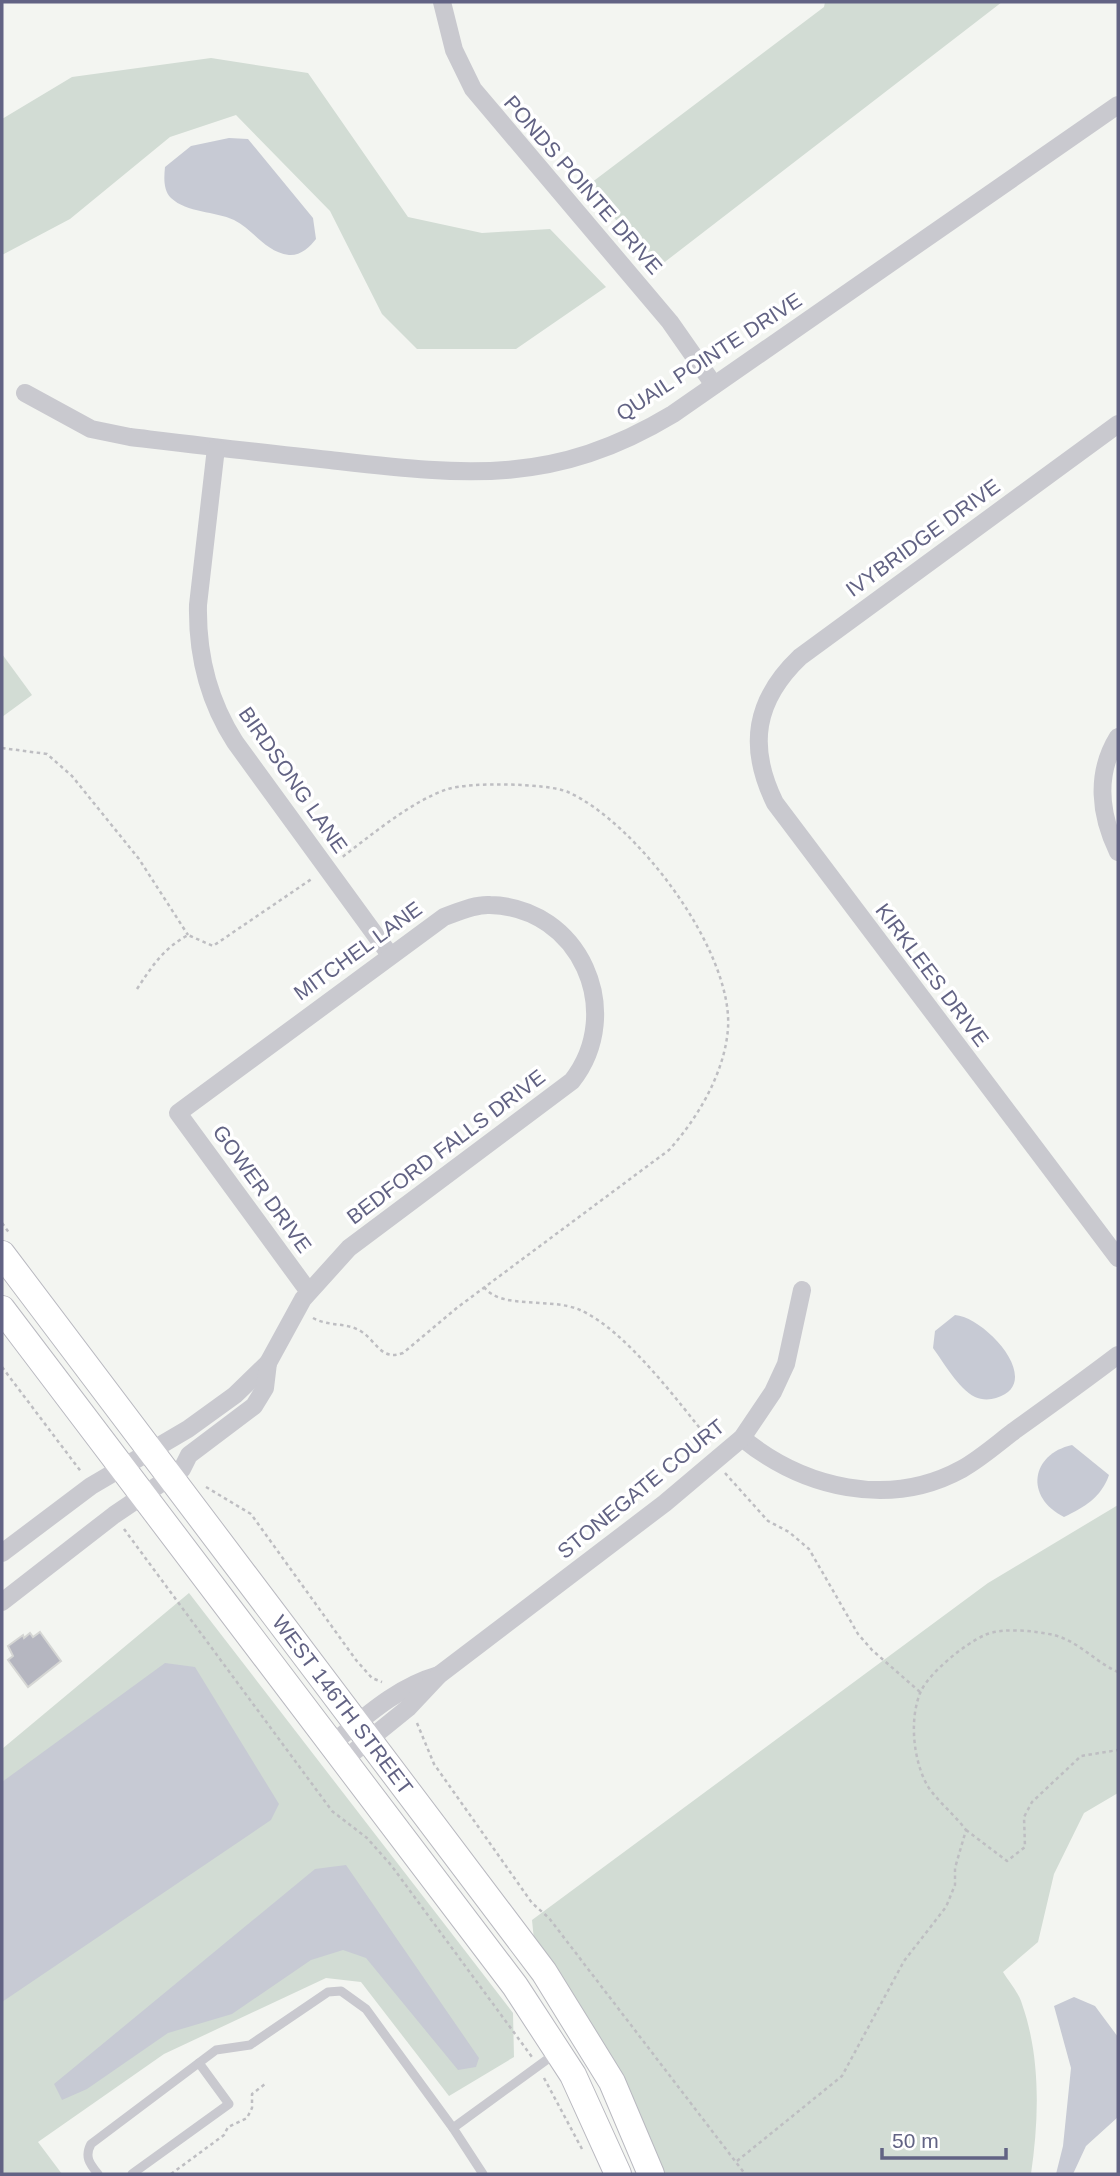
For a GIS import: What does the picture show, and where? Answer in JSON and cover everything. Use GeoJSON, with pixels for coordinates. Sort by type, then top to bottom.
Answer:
{"type":"FeatureCollection","features":[{"type":"Feature","properties":{"kind":"main road","name":"WEST 146TH STREET"},"geometry":{"type":"LineString","coordinates":[[4,1242],[149,1453],[363,1731],[567,2006],[612,2082],[651,2174]]}},
{"type":"Feature","properties":{"kind":"main road","name":"WEST 146TH STREET"},"geometry":{"type":"LineString","coordinates":[[2,1309],[515,1986],[559,2051],[588,2104],[618,2174]]}},
{"type":"Feature","properties":{"kind":"street","name":"PONDS POINTE DRIVE"},"geometry":{"type":"LineString","coordinates":[[442,2],[454,50],[473,89],[661,312],[713,385]]}},
{"type":"Feature","properties":{"kind":"street","name":"QUAIL POINTE DRIVE"},"geometry":{"type":"LineString","coordinates":[[25,393],[91,429],[216,448],[442,473],[510,472],[548,466],[623,441],[673,414],[1118,105]]}},
{"type":"Feature","properties":{"kind":"street","name":"IVYBRIDGE DRIVE"},"geometry":{"type":"LineString","coordinates":[[767,700],[780,676],[818,643],[1118,424]]}},
{"type":"Feature","properties":{"kind":"street","name":"BIRDSONG LANE"},"geometry":{"type":"LineString","coordinates":[[216,448],[198,605],[198,629],[205,675],[224,725],[390,955]]}},
{"type":"Feature","properties":{"kind":"street","name":"KIRKLEES DRIVE"},"geometry":{"type":"LineString","coordinates":[[767,700],[760,723],[759,758],[764,780],[775,803],[1118,1258]]}},
{"type":"Feature","properties":{"kind":"street"},"geometry":{"type":"LineString","coordinates":[[1118,737],[1107,759],[1102,802],[1109,834],[1118,852]]}},
{"type":"Feature","properties":{"kind":"street","name":"MITCHEL LANE"},"geometry":{"type":"LineString","coordinates":[[178,1113],[444,917],[488,904],[530,914],[548,923],[578,951]]}},
{"type":"Feature","properties":{"kind":"street","name":"BEDFORD FALLS DRIVE"},"geometry":{"type":"LineString","coordinates":[[2,1553],[91,1486],[149,1453],[234,1395],[268,1363],[309,1292],[330,1267],[368,1232],[572,1081],[588,1056],[595,1020],[593,987],[578,951]]}},
{"type":"Feature","properties":{"kind":"street","name":"GOWER DRIVE"},"geometry":{"type":"LineString","coordinates":[[178,1113],[309,1292]]}},
{"type":"Feature","properties":{"kind":"street","name":"STONEGATE COURT"},"geometry":{"type":"LineString","coordinates":[[339,1751],[363,1731],[423,1694],[439,1675],[743,1438],[773,1392],[786,1364],[802,1290]]}},
{"type":"Feature","properties":{"kind":"street"},"geometry":{"type":"LineString","coordinates":[[743,1438],[778,1464],[816,1481],[864,1490],[914,1485],[963,1469],[1118,1355]]}},
{"type":"Feature","properties":{"kind":"street","name":"BEDFORD FALLS DRIVE"},"geometry":{"type":"LineString","coordinates":[[2,1602],[142,1495],[182,1469],[189,1455],[254,1406],[265,1388],[268,1363]]}},
{"type":"Feature","properties":{"kind":"lane"},"geometry":{"type":"LineString","coordinates":[[98,2174],[88,2161],[86,2151],[91,2144],[199,2063],[226,2046],[250,2045],[317,1997],[341,1991],[366,2009],[453,2128],[483,2174]]}},
{"type":"Feature","properties":{"kind":"lane"},"geometry":{"type":"LineString","coordinates":[[453,2128],[559,2051]]}},
{"type":"Feature","properties":{"kind":"lane"},"geometry":{"type":"LineString","coordinates":[[132,2174],[229,2104],[199,2063]]}},
{"type":"Feature","properties":{"kind":"path"},"geometry":{"type":"LineString","coordinates":[[2,748],[47,754],[72,776],[139,859],[188,935],[213,946],[414,808]]}},
{"type":"Feature","properties":{"kind":"path"},"geometry":{"type":"LineString","coordinates":[[137,989],[156,960],[173,943],[188,935]]}},
{"type":"Feature","properties":{"kind":"path"},"geometry":{"type":"LineString","coordinates":[[2,1223],[4,1242]]}},
{"type":"Feature","properties":{"kind":"path"},"geometry":{"type":"LineString","coordinates":[[484,1287],[500,1300],[565,1304],[601,1322],[620,1338],[665,1387],[768,1521],[789,1532],[809,1549],[858,1634],[892,1669],[920,1692]]}},
{"type":"Feature","properties":{"kind":"path"},"geometry":{"type":"LineString","coordinates":[[2,1367],[87,1479]]}},
{"type":"Feature","properties":{"kind":"path"},"geometry":{"type":"LineString","coordinates":[[202,1484],[251,1514],[356,1660],[372,1678],[387,1684]]}},
{"type":"Feature","properties":{"kind":"path"},"geometry":{"type":"LineString","coordinates":[[120,1523],[332,1811],[379,1850],[522,2043]]}},
{"type":"Feature","properties":{"kind":"path"},"geometry":{"type":"LineString","coordinates":[[1118,1672],[1104,1666],[1080,1645],[1054,1635],[1005,1631],[986,1634],[959,1650],[920,1692],[915,1723],[921,1766],[927,1785],[966,1830],[1007,1861],[1015,1858],[1026,1847],[1024,1817],[1031,1802],[1081,1756],[1118,1750]]}},
{"type":"Feature","properties":{"kind":"path"},"geometry":{"type":"LineString","coordinates":[[414,1717],[434,1764],[532,1903],[549,1918],[746,2174]]}},
{"type":"Feature","properties":{"kind":"path"},"geometry":{"type":"LineString","coordinates":[[736,2162],[842,2076],[904,1961],[946,1907],[955,1885],[957,1859],[966,1830]]}},
{"type":"Feature","properties":{"kind":"path"},"geometry":{"type":"LineString","coordinates":[[172,2174],[224,2135],[228,2127],[247,2118],[252,2108],[252,2094],[265,2084]]}},
{"type":"Feature","properties":{"kind":"path"},"geometry":{"type":"LineString","coordinates":[[556,2099],[586,2159]]}},
{"type":"Feature","properties":{"kind":"shaded area"},"geometry":{"type":"Polygon","coordinates":[[[825,2],[1002,2],[657,268],[587,186],[824,7],[825,2]]]}},
{"type":"Feature","properties":{"kind":"shaded area"},"geometry":{"type":"Polygon","coordinates":[[[211,58],[308,73],[408,217],[482,233],[550,229],[606,287],[516,349],[417,349],[382,314],[330,211],[236,115],[170,137],[70,219],[2,255],[2,119],[72,77],[211,58]]]}},
{"type":"Feature","properties":{"kind":"shaded area"},"geometry":{"type":"Polygon","coordinates":[[[229,138],[248,139],[313,218],[316,239],[311,245],[297,254],[281,253],[273,250],[234,220],[185,206],[168,195],[165,167],[191,146],[229,138]]]}},
{"type":"Feature","properties":{"kind":"shaded area"},"geometry":{"type":"Polygon","coordinates":[[[2,654],[32,695],[2,717],[2,654]]]}},
{"type":"Feature","properties":{"kind":"shaded area"},"geometry":{"type":"Polygon","coordinates":[[[955,1315],[981,1327],[1006,1352],[1013,1366],[1015,1379],[1010,1390],[996,1398],[980,1399],[963,1388],[952,1375],[933,1348],[935,1331],[955,1315]]]}},
{"type":"Feature","properties":{"kind":"shaded area"},"geometry":{"type":"Polygon","coordinates":[[[1072,1445],[1109,1475],[1097,1496],[1064,1517],[1051,1509],[1043,1499],[1038,1488],[1038,1477],[1041,1466],[1048,1457],[1072,1445]]]}},
{"type":"Feature","properties":{"kind":"shaded area"},"geometry":{"type":"Polygon","coordinates":[[[1118,1505],[1118,1793],[1084,1813],[1054,1874],[1038,1942],[1003,1972],[1021,2000],[1033,2046],[1037,2110],[1031,2174],[664,2174],[628,2086],[534,1940],[532,1920],[988,1583],[1118,1505]]]}},
{"type":"Feature","properties":{"kind":"shaded area"},"geometry":{"type":"Polygon","coordinates":[[[189,1593],[513,2013],[514,2057],[449,2096],[361,1982],[326,1978],[164,2054],[38,2142],[62,2174],[2,2174],[2,1749],[189,1593]]]}},
{"type":"Feature","properties":{"kind":"shaded area"},"geometry":{"type":"Polygon","coordinates":[[[165,1663],[195,1667],[279,1804],[271,1820],[2,2002],[2,1782],[165,1663]]]}},
{"type":"Feature","properties":{"kind":"shaded area"},"geometry":{"type":"Polygon","coordinates":[[[346,1865],[479,2058],[476,2067],[458,2070],[366,1958],[343,1950],[311,1960],[232,2014],[168,2033],[87,2089],[62,2100],[54,2084],[315,1869],[346,1865]]]}},
{"type":"Feature","properties":{"kind":"shaded area"},"geometry":{"type":"Polygon","coordinates":[[[1074,1997],[1095,2006],[1118,2037],[1118,2117],[1086,2146],[1073,2174],[1056,2174],[1063,2146],[1071,2068],[1054,2006],[1074,1997]]]}},
{"type":"Feature","properties":{"kind":"building"},"geometry":{"type":"Polygon","coordinates":[[[40,1632],[61,1661],[28,1687],[8,1660],[13,1656],[8,1646],[23,1635],[24,1638],[30,1633],[33,1637],[40,1632]]]}}]}
